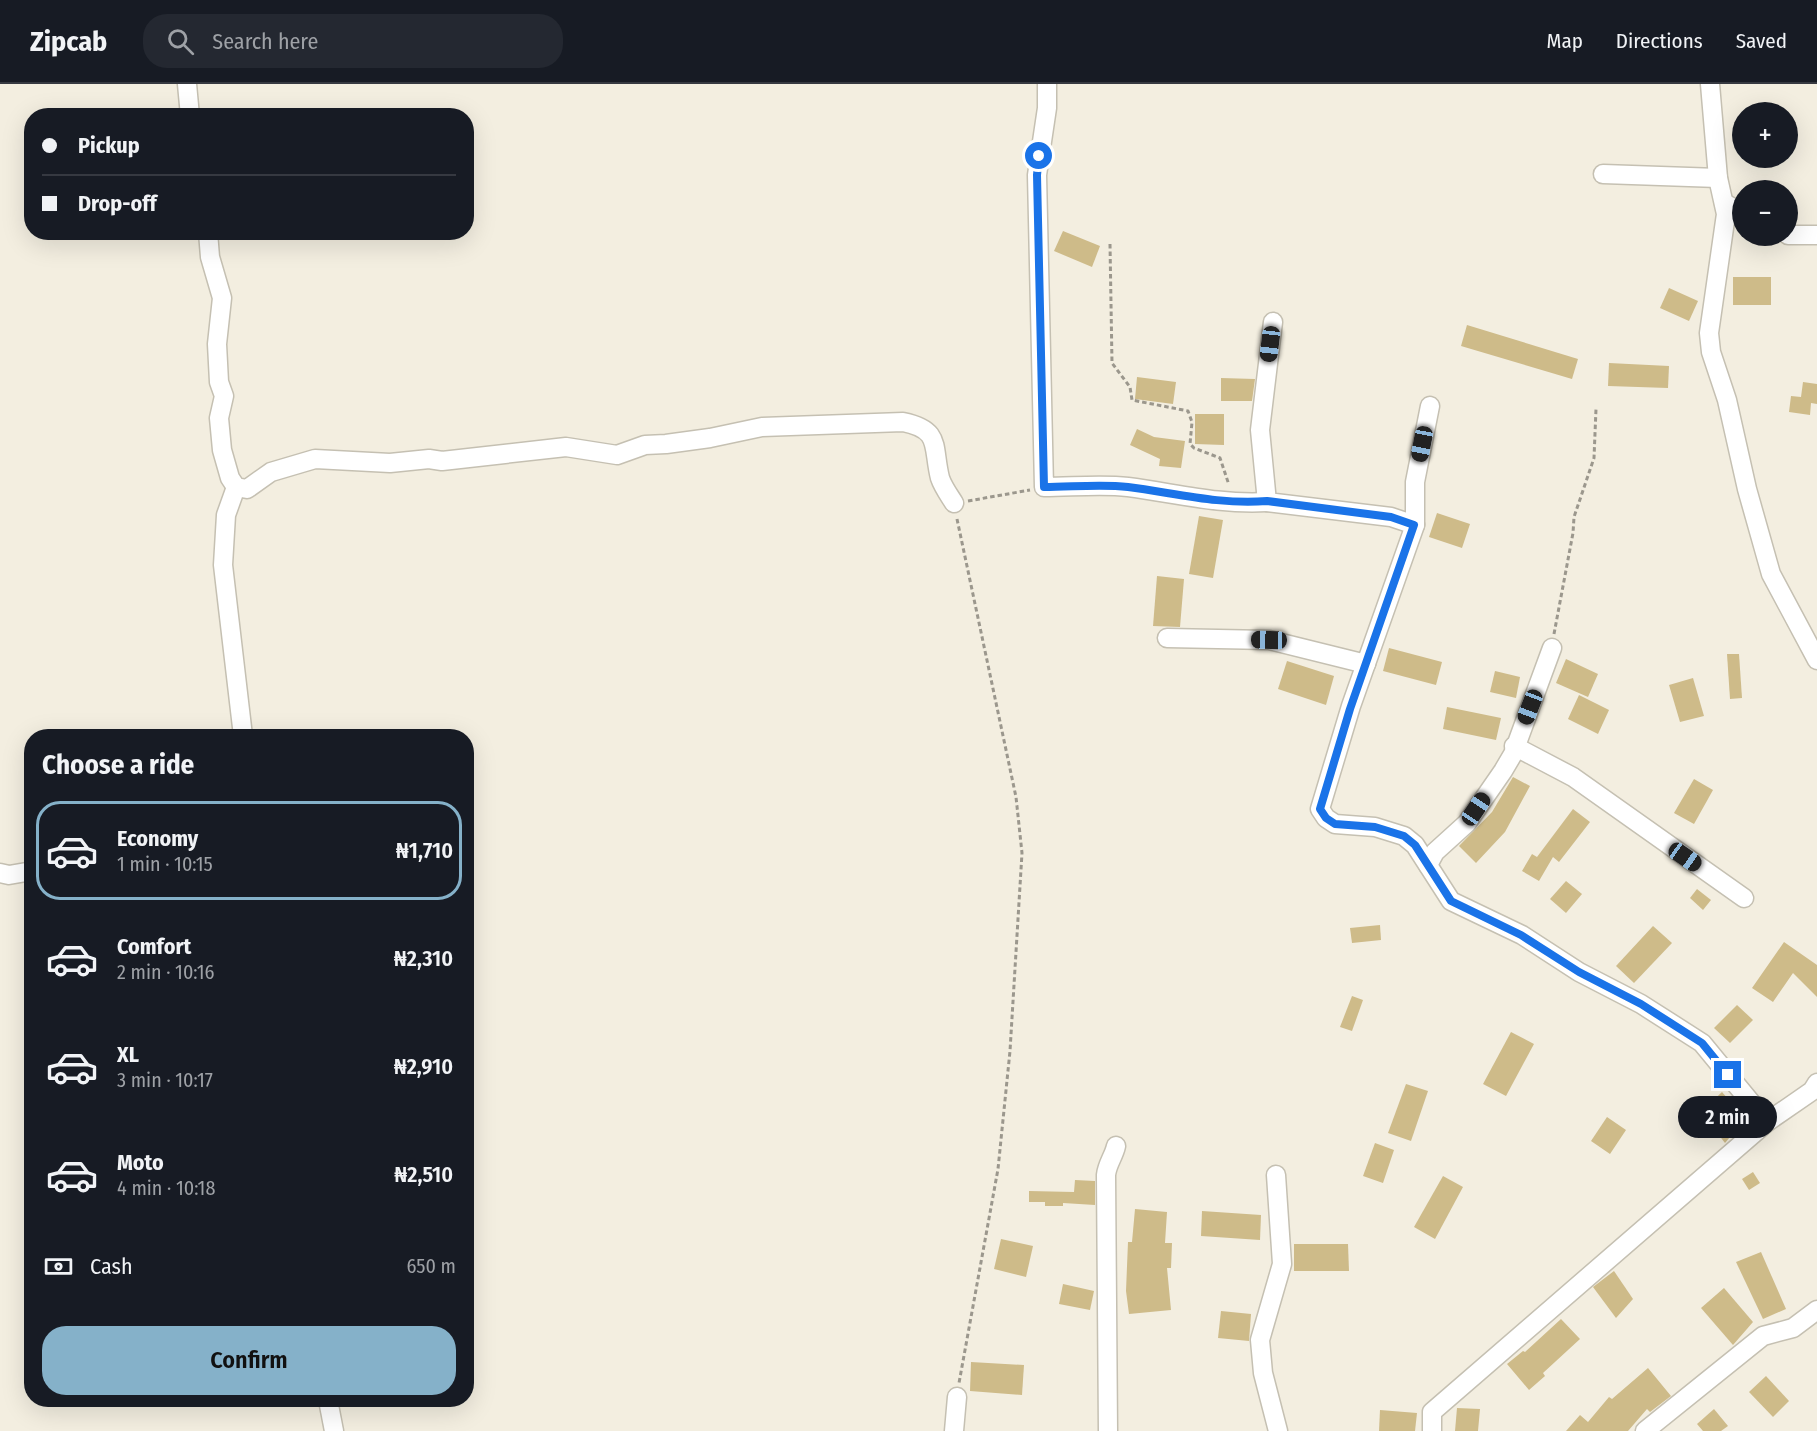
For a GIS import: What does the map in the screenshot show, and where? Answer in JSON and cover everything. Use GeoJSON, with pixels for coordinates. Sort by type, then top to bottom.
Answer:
{"type":"FeatureCollection","features":[{"type":"Feature","properties":{"kind":"street"},"geometry":{"type":"LineString","coordinates":[[187,84],[189,108]]}},
{"type":"Feature","properties":{"kind":"street"},"geometry":{"type":"LineString","coordinates":[[1047,84],[1047,108],[1037,175],[1044,487],[1110,486],[1232,502],[1267,501],[1391,517],[1414,525]]}},
{"type":"Feature","properties":{"kind":"street"},"geometry":{"type":"LineString","coordinates":[[1710,84],[1718,178],[1726,214],[1709,333],[1711,352],[1727,400],[1747,489],[1771,574],[1817,660]]}},
{"type":"Feature","properties":{"kind":"street"},"geometry":{"type":"LineString","coordinates":[[1603,174],[1718,178]]}},
{"type":"Feature","properties":{"kind":"street"},"geometry":{"type":"LineString","coordinates":[[1724,202],[1732,207]]}},
{"type":"Feature","properties":{"kind":"street"},"geometry":{"type":"LineString","coordinates":[[1798,235],[1817,235]]}},
{"type":"Feature","properties":{"kind":"street"},"geometry":{"type":"LineString","coordinates":[[209,240],[210,257],[222,298],[217,344],[219,382],[224,396],[219,418],[222,450],[230,478],[236,488]]}},
{"type":"Feature","properties":{"kind":"street"},"geometry":{"type":"LineString","coordinates":[[1267,501],[1260,430],[1273,322]]}},
{"type":"Feature","properties":{"kind":"street"},"geometry":{"type":"LineString","coordinates":[[1430,406],[1415,482],[1414,525],[1366,664],[1320,809],[1326,818],[1335,824],[1375,827],[1404,836],[1415,845],[1451,901],[1521,935],[1579,972],[1641,1004],[1702,1043],[1767,1122]]}},
{"type":"Feature","properties":{"kind":"street"},"geometry":{"type":"LineString","coordinates":[[236,488],[247,489],[271,472],[315,459],[390,464],[566,447],[617,455],[645,445],[710,438],[762,427],[903,422],[921,426],[929,433],[935,447],[941,480],[954,503]]}},
{"type":"Feature","properties":{"kind":"street"},"geometry":{"type":"LineString","coordinates":[[236,488],[226,515],[223,565],[242,729]]}},
{"type":"Feature","properties":{"kind":"street"},"geometry":{"type":"LineString","coordinates":[[1167,638],[1269,640],[1366,664]]}},
{"type":"Feature","properties":{"kind":"street"},"geometry":{"type":"LineString","coordinates":[[1428,865],[1435,852],[1467,823],[1496,784],[1513,754],[1514,746],[1552,648]]}},
{"type":"Feature","properties":{"kind":"street"},"geometry":{"type":"LineString","coordinates":[[1514,746],[1573,777],[1744,898]]}},
{"type":"Feature","properties":{"kind":"street"},"geometry":{"type":"LineString","coordinates":[[0,873],[9,875],[24,872]]}},
{"type":"Feature","properties":{"kind":"street"},"geometry":{"type":"LineString","coordinates":[[1432,1431],[1432,1412],[1767,1122],[1812,1091],[1817,1083]]}},
{"type":"Feature","properties":{"kind":"street"},"geometry":{"type":"LineString","coordinates":[[1108,1431],[1106,1175],[1107,1164],[1115,1153],[1116,1146]]}},
{"type":"Feature","properties":{"kind":"street"},"geometry":{"type":"LineString","coordinates":[[1276,1175],[1282,1264],[1260,1340],[1263,1373],[1278,1431]]}},
{"type":"Feature","properties":{"kind":"street"},"geometry":{"type":"LineString","coordinates":[[1645,1431],[1763,1336],[1793,1328],[1817,1310]]}},
{"type":"Feature","properties":{"kind":"street"},"geometry":{"type":"LineString","coordinates":[[954,1431],[957,1397]]}},
{"type":"Feature","properties":{"kind":"street"},"geometry":{"type":"LineString","coordinates":[[329,1407],[334,1431]]}},
{"type":"Feature","properties":{"kind":"path"},"geometry":{"type":"LineString","coordinates":[[1110,244],[1112,363],[1130,387],[1132,400],[1188,411],[1192,422],[1190,444],[1194,448],[1220,458],[1228,476],[1232,502]]}},
{"type":"Feature","properties":{"kind":"path"},"geometry":{"type":"LineString","coordinates":[[1552,648],[1574,518],[1594,458],[1596,409]]}},
{"type":"Feature","properties":{"kind":"path"},"geometry":{"type":"LineString","coordinates":[[957,1397],[998,1169],[1010,1052],[1022,853],[1016,796],[954,503],[1044,487]]}},
{"type":"Feature","properties":{"kind":"building"},"geometry":{"type":"Polygon","coordinates":[[[1063,231],[1100,246],[1092,267],[1054,251],[1063,231]]]}},
{"type":"Feature","properties":{"kind":"building"},"geometry":{"type":"Polygon","coordinates":[[[1733,277],[1771,277],[1771,305],[1733,305],[1733,277]]]}},
{"type":"Feature","properties":{"kind":"building"},"geometry":{"type":"Polygon","coordinates":[[[1669,288],[1698,301],[1689,321],[1660,308],[1669,288]]]}},
{"type":"Feature","properties":{"kind":"building"},"geometry":{"type":"Polygon","coordinates":[[[1467,325],[1578,359],[1572,379],[1461,346],[1467,325]]]}},
{"type":"Feature","properties":{"kind":"building"},"geometry":{"type":"Polygon","coordinates":[[[1609,363],[1669,366],[1668,388],[1608,386],[1609,363]]]}},
{"type":"Feature","properties":{"kind":"building"},"geometry":{"type":"Polygon","coordinates":[[[1137,377],[1176,382],[1173,404],[1135,399],[1137,377]]]}},
{"type":"Feature","properties":{"kind":"building"},"geometry":{"type":"Polygon","coordinates":[[[1221,378],[1255,379],[1252,401],[1221,401],[1221,378]]]}},
{"type":"Feature","properties":{"kind":"building"},"geometry":{"type":"Polygon","coordinates":[[[1803,382],[1817,384],[1817,404],[1811,403],[1810,415],[1789,412],[1791,396],[1801,397],[1803,382]]]}},
{"type":"Feature","properties":{"kind":"building"},"geometry":{"type":"Polygon","coordinates":[[[1195,414],[1224,414],[1224,445],[1195,444],[1195,414]]]}},
{"type":"Feature","properties":{"kind":"building"},"geometry":{"type":"Polygon","coordinates":[[[1137,429],[1154,437],[1185,441],[1181,468],[1159,466],[1160,459],[1130,445],[1137,429]]]}},
{"type":"Feature","properties":{"kind":"building"},"geometry":{"type":"Polygon","coordinates":[[[1437,513],[1470,524],[1462,548],[1429,537],[1437,513]]]}},
{"type":"Feature","properties":{"kind":"building"},"geometry":{"type":"Polygon","coordinates":[[[1199,516],[1223,520],[1213,578],[1189,574],[1199,516]]]}},
{"type":"Feature","properties":{"kind":"building"},"geometry":{"type":"Polygon","coordinates":[[[1157,576],[1184,579],[1180,627],[1153,626],[1157,576]]]}},
{"type":"Feature","properties":{"kind":"building"},"geometry":{"type":"Polygon","coordinates":[[[1389,648],[1442,662],[1436,685],[1383,671],[1389,648]]]}},
{"type":"Feature","properties":{"kind":"building"},"geometry":{"type":"Polygon","coordinates":[[[1727,654],[1739,654],[1742,698],[1730,699],[1727,654]]]}},
{"type":"Feature","properties":{"kind":"building"},"geometry":{"type":"Polygon","coordinates":[[[1566,659],[1598,674],[1588,697],[1556,683],[1566,659]]]}},
{"type":"Feature","properties":{"kind":"building"},"geometry":{"type":"Polygon","coordinates":[[[1287,661],[1334,676],[1326,705],[1278,689],[1287,661]]]}},
{"type":"Feature","properties":{"kind":"building"},"geometry":{"type":"Polygon","coordinates":[[[1495,671],[1520,677],[1516,698],[1490,692],[1495,671]]]}},
{"type":"Feature","properties":{"kind":"building"},"geometry":{"type":"Polygon","coordinates":[[[1693,678],[1704,716],[1680,722],[1669,685],[1693,678]]]}},
{"type":"Feature","properties":{"kind":"building"},"geometry":{"type":"Polygon","coordinates":[[[1579,695],[1609,710],[1598,734],[1568,719],[1579,695]]]}},
{"type":"Feature","properties":{"kind":"building"},"geometry":{"type":"Polygon","coordinates":[[[1447,707],[1501,718],[1496,740],[1443,729],[1447,707]]]}},
{"type":"Feature","properties":{"kind":"building"},"geometry":{"type":"Polygon","coordinates":[[[1513,777],[1530,786],[1505,832],[1476,863],[1459,846],[1492,812],[1513,777]]]}},
{"type":"Feature","properties":{"kind":"building"},"geometry":{"type":"Polygon","coordinates":[[[1694,779],[1713,790],[1694,824],[1674,813],[1694,779]]]}},
{"type":"Feature","properties":{"kind":"building"},"geometry":{"type":"Polygon","coordinates":[[[1573,809],[1590,822],[1559,862],[1553,857],[1539,881],[1522,871],[1532,854],[1537,857],[1573,809]]]}},
{"type":"Feature","properties":{"kind":"building"},"geometry":{"type":"Polygon","coordinates":[[[1566,881],[1582,894],[1566,913],[1550,899],[1566,881]]]}},
{"type":"Feature","properties":{"kind":"building"},"geometry":{"type":"Polygon","coordinates":[[[1697,889],[1711,900],[1703,910],[1690,898],[1697,889]]]}},
{"type":"Feature","properties":{"kind":"building"},"geometry":{"type":"Polygon","coordinates":[[[1380,925],[1381,940],[1352,943],[1350,928],[1380,925]]]}},
{"type":"Feature","properties":{"kind":"building"},"geometry":{"type":"Polygon","coordinates":[[[1653,926],[1672,943],[1634,983],[1616,966],[1653,926]]]}},
{"type":"Feature","properties":{"kind":"building"},"geometry":{"type":"Polygon","coordinates":[[[1784,942],[1817,965],[1817,997],[1793,973],[1773,1002],[1752,988],[1784,942]]]}},
{"type":"Feature","properties":{"kind":"building"},"geometry":{"type":"Polygon","coordinates":[[[1352,996],[1363,1000],[1352,1031],[1340,1027],[1352,996]]]}},
{"type":"Feature","properties":{"kind":"building"},"geometry":{"type":"Polygon","coordinates":[[[1737,1005],[1753,1020],[1730,1043],[1714,1028],[1737,1005]]]}},
{"type":"Feature","properties":{"kind":"building"},"geometry":{"type":"Polygon","coordinates":[[[1511,1032],[1534,1044],[1506,1096],[1483,1084],[1511,1032]]]}},
{"type":"Feature","properties":{"kind":"building"},"geometry":{"type":"Polygon","coordinates":[[[1406,1084],[1428,1091],[1411,1141],[1388,1133],[1406,1084]]]}},
{"type":"Feature","properties":{"kind":"building"},"geometry":{"type":"Polygon","coordinates":[[[1722,1092],[1745,1119],[1725,1143],[1701,1112],[1722,1092]]]}},
{"type":"Feature","properties":{"kind":"building"},"geometry":{"type":"Polygon","coordinates":[[[1607,1117],[1626,1130],[1610,1154],[1591,1141],[1607,1117]]]}},
{"type":"Feature","properties":{"kind":"building"},"geometry":{"type":"Polygon","coordinates":[[[1375,1143],[1394,1150],[1383,1183],[1363,1176],[1375,1143]]]}},
{"type":"Feature","properties":{"kind":"building"},"geometry":{"type":"Polygon","coordinates":[[[1753,1172],[1760,1183],[1749,1190],[1742,1179],[1753,1172]]]}},
{"type":"Feature","properties":{"kind":"building"},"geometry":{"type":"Polygon","coordinates":[[[1443,1176],[1463,1187],[1435,1239],[1414,1227],[1443,1176]]]}},
{"type":"Feature","properties":{"kind":"building"},"geometry":{"type":"Polygon","coordinates":[[[1075,1180],[1095,1181],[1095,1205],[1063,1203],[1063,1206],[1045,1206],[1045,1202],[1029,1202],[1029,1191],[1074,1192],[1075,1180]]]}},
{"type":"Feature","properties":{"kind":"building"},"geometry":{"type":"Polygon","coordinates":[[[1135,1209],[1167,1212],[1165,1243],[1172,1243],[1171,1268],[1167,1268],[1171,1310],[1129,1314],[1126,1291],[1128,1242],[1132,1242],[1135,1209]]]}},
{"type":"Feature","properties":{"kind":"building"},"geometry":{"type":"Polygon","coordinates":[[[1202,1211],[1261,1215],[1260,1240],[1201,1236],[1202,1211]]]}},
{"type":"Feature","properties":{"kind":"building"},"geometry":{"type":"Polygon","coordinates":[[[1001,1239],[1033,1246],[1026,1277],[994,1269],[1001,1239]]]}},
{"type":"Feature","properties":{"kind":"building"},"geometry":{"type":"Polygon","coordinates":[[[1294,1244],[1348,1244],[1349,1271],[1294,1271],[1294,1244]]]}},
{"type":"Feature","properties":{"kind":"building"},"geometry":{"type":"Polygon","coordinates":[[[1761,1252],[1786,1309],[1763,1319],[1736,1262],[1761,1252]]]}},
{"type":"Feature","properties":{"kind":"building"},"geometry":{"type":"Polygon","coordinates":[[[1614,1271],[1633,1299],[1616,1318],[1593,1287],[1614,1271]]]}},
{"type":"Feature","properties":{"kind":"building"},"geometry":{"type":"Polygon","coordinates":[[[1063,1284],[1094,1291],[1090,1310],[1059,1304],[1063,1284]]]}},
{"type":"Feature","properties":{"kind":"building"},"geometry":{"type":"Polygon","coordinates":[[[1724,1288],[1753,1322],[1733,1345],[1701,1308],[1724,1288]]]}},
{"type":"Feature","properties":{"kind":"building"},"geometry":{"type":"Polygon","coordinates":[[[1221,1311],[1251,1314],[1249,1341],[1218,1338],[1221,1311]]]}},
{"type":"Feature","properties":{"kind":"building"},"geometry":{"type":"Polygon","coordinates":[[[1561,1319],[1580,1339],[1543,1373],[1545,1376],[1529,1390],[1507,1364],[1523,1351],[1525,1352],[1561,1319]]]}},
{"type":"Feature","properties":{"kind":"building"},"geometry":{"type":"Polygon","coordinates":[[[971,1362],[1024,1365],[1022,1395],[970,1391],[971,1362]]]}},
{"type":"Feature","properties":{"kind":"building"},"geometry":{"type":"Polygon","coordinates":[[[1648,1368],[1671,1396],[1650,1412],[1647,1409],[1628,1431],[1566,1431],[1580,1415],[1588,1422],[1609,1397],[1612,1399],[1648,1368]]]}},
{"type":"Feature","properties":{"kind":"building"},"geometry":{"type":"Polygon","coordinates":[[[1766,1376],[1789,1401],[1773,1417],[1749,1392],[1766,1376]]]}},
{"type":"Feature","properties":{"kind":"building"},"geometry":{"type":"Polygon","coordinates":[[[1457,1408],[1480,1409],[1478,1431],[1455,1431],[1457,1408]]]}},
{"type":"Feature","properties":{"kind":"building"},"geometry":{"type":"Polygon","coordinates":[[[1714,1409],[1728,1426],[1721,1431],[1703,1431],[1697,1424],[1714,1409]]]}},
{"type":"Feature","properties":{"kind":"building"},"geometry":{"type":"Polygon","coordinates":[[[1380,1410],[1417,1413],[1415,1431],[1379,1431],[1380,1410]]]}},
{"type":"Feature","properties":{"kind":"route"},"geometry":{"type":"LineString","coordinates":[[1039,156],[1037,175],[1044,487],[1110,486],[1211,500],[1247,503],[1267,501],[1391,517],[1414,525],[1350,709],[1320,809],[1326,818],[1335,824],[1375,827],[1404,836],[1415,845],[1451,901],[1521,935],[1579,972],[1641,1004],[1702,1043],[1728,1075]]}}]}
